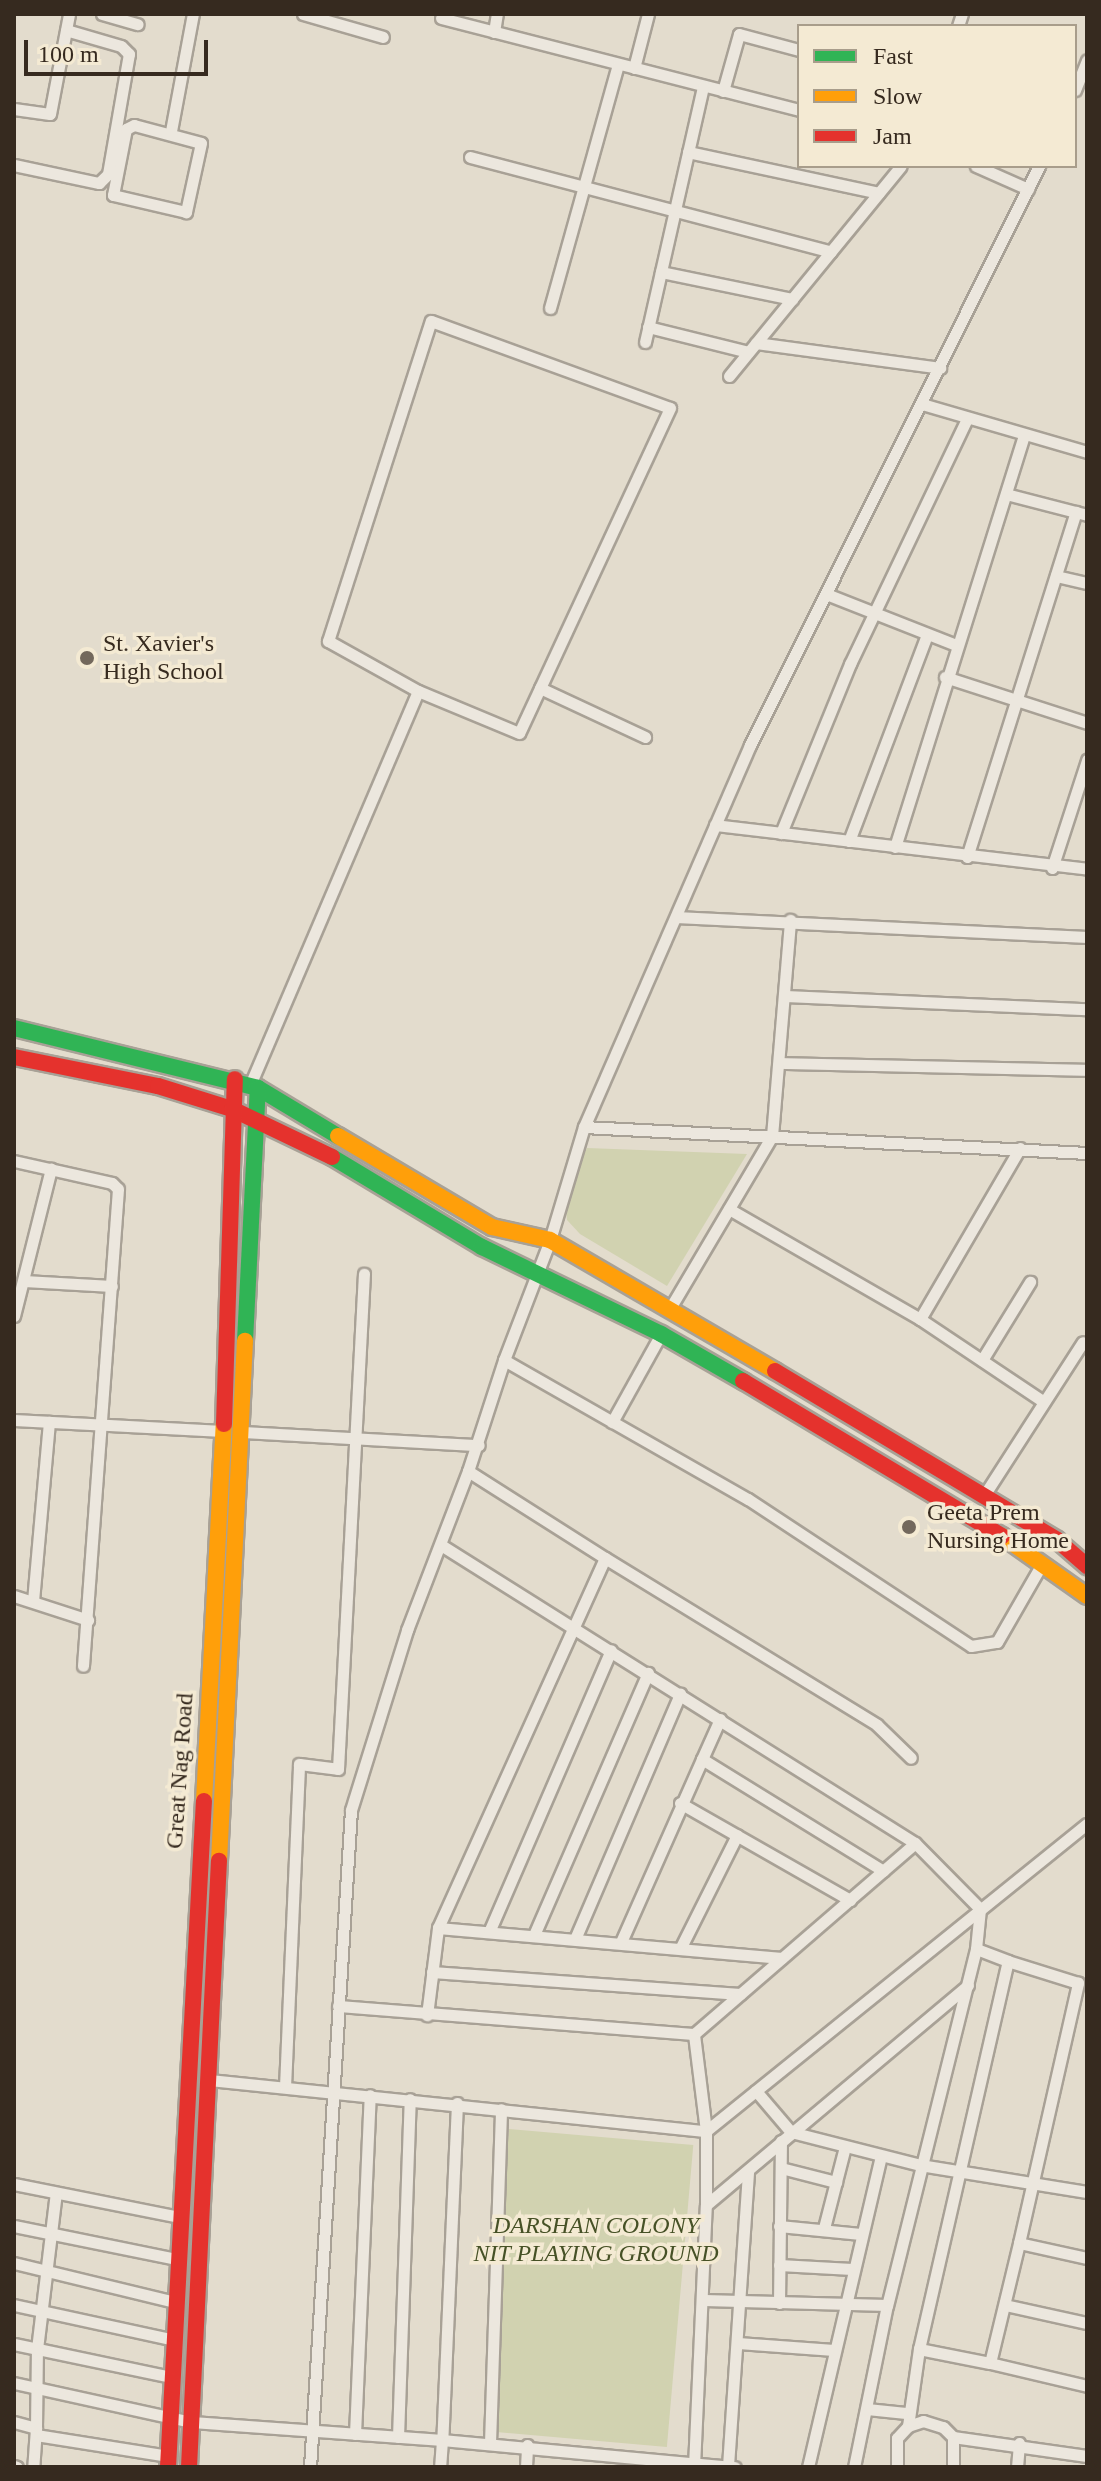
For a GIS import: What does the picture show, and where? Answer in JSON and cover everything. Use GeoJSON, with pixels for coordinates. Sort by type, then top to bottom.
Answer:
{"type":"FeatureCollection","features":[{"type":"Feature","properties":{"kind":"main road"},"geometry":{"type":"LineString","coordinates":[[14,1028],[247,1084],[492,1227],[550,1240],[1057,1540],[1087,1566]]}},
{"type":"Feature","properties":{"kind":"main road"},"geometry":{"type":"LineString","coordinates":[[14,1057],[158,1086],[232,1109],[349,1165],[482,1247],[661,1334],[884,1462],[1043,1562],[1087,1596]]}},
{"type":"Feature","properties":{"kind":"main road","name":"Great Nag Road"},"geometry":{"type":"LineString","coordinates":[[168,2462],[176,2259],[189,2078],[223,1431],[232,1109],[247,1084]]}},
{"type":"Feature","properties":{"kind":"main road","name":"Great Nag Road"},"geometry":{"type":"LineString","coordinates":[[189,2467],[243,1432],[255,1118],[247,1084]]}},
{"type":"Feature","properties":{"kind":"main road"},"geometry":{"type":"LineString","coordinates":[[223,1431],[243,1432]]}},
{"type":"Feature","properties":{"kind":"main road"},"geometry":{"type":"LineString","coordinates":[[189,2078],[210,2080]]}},
{"type":"Feature","properties":{"kind":"street"},"geometry":{"type":"LineString","coordinates":[[14,109],[50,114],[69,14]]}},
{"type":"Feature","properties":{"kind":"street"},"geometry":{"type":"LineString","coordinates":[[102,14],[138,24]]}},
{"type":"Feature","properties":{"kind":"street"},"geometry":{"type":"LineString","coordinates":[[171,131],[193,14]]}},
{"type":"Feature","properties":{"kind":"street"},"geometry":{"type":"LineString","coordinates":[[303,14],[383,37]]}},
{"type":"Feature","properties":{"kind":"street"},"geometry":{"type":"LineString","coordinates":[[494,32],[497,14]]}},
{"type":"Feature","properties":{"kind":"street"},"geometry":{"type":"LineString","coordinates":[[634,68],[648,14]]}},
{"type":"Feature","properties":{"kind":"street"},"geometry":{"type":"LineString","coordinates":[[441,18],[797,110]]}},
{"type":"Feature","properties":{"kind":"street"},"geometry":{"type":"LineString","coordinates":[[14,165],[99,183],[108,174],[129,54],[121,46],[66,30]]}},
{"type":"Feature","properties":{"kind":"street"},"geometry":{"type":"LineString","coordinates":[[723,91],[739,34],[797,49]]}},
{"type":"Feature","properties":{"kind":"street"},"geometry":{"type":"LineString","coordinates":[[1077,85],[1087,60]]}},
{"type":"Feature","properties":{"kind":"street"},"geometry":{"type":"LineString","coordinates":[[550,308],[618,64]]}},
{"type":"Feature","properties":{"kind":"street"},"geometry":{"type":"LineString","coordinates":[[645,342],[703,86]]}},
{"type":"Feature","properties":{"kind":"street"},"geometry":{"type":"LineString","coordinates":[[126,129],[171,131],[201,143],[189,209],[182,213],[115,196],[126,129]]}},
{"type":"Feature","properties":{"kind":"street"},"geometry":{"type":"LineString","coordinates":[[688,152],[879,193]]}},
{"type":"Feature","properties":{"kind":"street"},"geometry":{"type":"LineString","coordinates":[[470,157],[831,252]]}},
{"type":"Feature","properties":{"kind":"street"},"geometry":{"type":"LineString","coordinates":[[729,376],[899,168]]}},
{"type":"Feature","properties":{"kind":"street"},"geometry":{"type":"LineString","coordinates":[[981,168],[1028,189]]}},
{"type":"Feature","properties":{"kind":"street"},"geometry":{"type":"LineString","coordinates":[[310,2467],[351,1810],[359,1772],[479,1445],[504,1360],[535,1271],[550,1240],[584,1127],[715,825],[1038,168]]}},
{"type":"Feature","properties":{"kind":"street"},"geometry":{"type":"LineString","coordinates":[[661,272],[792,299]]}},
{"type":"Feature","properties":{"kind":"street"},"geometry":{"type":"LineString","coordinates":[[431,321],[670,408],[519,733],[418,691],[328,641],[431,321]]}},
{"type":"Feature","properties":{"kind":"street"},"geometry":{"type":"LineString","coordinates":[[648,327],[752,347],[940,368]]}},
{"type":"Feature","properties":{"kind":"street"},"geometry":{"type":"LineString","coordinates":[[922,404],[1087,452]]}},
{"type":"Feature","properties":{"kind":"street"},"geometry":{"type":"LineString","coordinates":[[781,833],[873,613],[967,419]]}},
{"type":"Feature","properties":{"kind":"street"},"geometry":{"type":"LineString","coordinates":[[895,847],[945,677],[1024,436]]}},
{"type":"Feature","properties":{"kind":"street"},"geometry":{"type":"LineString","coordinates":[[967,857],[1056,576],[1081,514],[1006,494]]}},
{"type":"Feature","properties":{"kind":"street"},"geometry":{"type":"LineString","coordinates":[[1056,576],[1087,583]]}},
{"type":"Feature","properties":{"kind":"street"},"geometry":{"type":"LineString","coordinates":[[826,594],[956,645]]}},
{"type":"Feature","properties":{"kind":"street"},"geometry":{"type":"LineString","coordinates":[[849,841],[927,635]]}},
{"type":"Feature","properties":{"kind":"street"},"geometry":{"type":"LineString","coordinates":[[945,677],[1087,723]]}},
{"type":"Feature","properties":{"kind":"street"},"geometry":{"type":"LineString","coordinates":[[540,688],[645,737]]}},
{"type":"Feature","properties":{"kind":"street"},"geometry":{"type":"LineString","coordinates":[[247,1084],[418,691]]}},
{"type":"Feature","properties":{"kind":"street"},"geometry":{"type":"LineString","coordinates":[[1052,868],[1082,797],[1087,760]]}},
{"type":"Feature","properties":{"kind":"street"},"geometry":{"type":"LineString","coordinates":[[715,825],[1052,868],[1087,869]]}},
{"type":"Feature","properties":{"kind":"street"},"geometry":{"type":"LineString","coordinates":[[676,917],[790,920],[1087,937]]}},
{"type":"Feature","properties":{"kind":"street"},"geometry":{"type":"LineString","coordinates":[[669,1310],[772,1136],[781,1063],[790,920]]}},
{"type":"Feature","properties":{"kind":"street"},"geometry":{"type":"LineString","coordinates":[[785,996],[1087,1009]]}},
{"type":"Feature","properties":{"kind":"street"},"geometry":{"type":"LineString","coordinates":[[781,1063],[1087,1070]]}},
{"type":"Feature","properties":{"kind":"street"},"geometry":{"type":"LineString","coordinates":[[584,1127],[1087,1153]]}},
{"type":"Feature","properties":{"kind":"street"},"geometry":{"type":"LineString","coordinates":[[920,1319],[1020,1148]]}},
{"type":"Feature","properties":{"kind":"street"},"geometry":{"type":"LineString","coordinates":[[14,1161],[112,1183],[118,1189],[104,1424],[83,1666]]}},
{"type":"Feature","properties":{"kind":"street"},"geometry":{"type":"LineString","coordinates":[[14,1316],[51,1169]]}},
{"type":"Feature","properties":{"kind":"street"},"geometry":{"type":"LineString","coordinates":[[729,1209],[920,1319],[1044,1402]]}},
{"type":"Feature","properties":{"kind":"street"},"geometry":{"type":"LineString","coordinates":[[338,1769],[364,1274]]}},
{"type":"Feature","properties":{"kind":"street"},"geometry":{"type":"LineString","coordinates":[[24,1281],[112,1286]]}},
{"type":"Feature","properties":{"kind":"street"},"geometry":{"type":"LineString","coordinates":[[982,1360],[1030,1282]]}},
{"type":"Feature","properties":{"kind":"street"},"geometry":{"type":"LineString","coordinates":[[612,1422],[661,1334]]}},
{"type":"Feature","properties":{"kind":"street"},"geometry":{"type":"LineString","coordinates":[[983,1497],[1083,1342]]}},
{"type":"Feature","properties":{"kind":"street"},"geometry":{"type":"LineString","coordinates":[[504,1360],[748,1499],[971,1646],[997,1642],[1043,1562]]}},
{"type":"Feature","properties":{"kind":"street"},"geometry":{"type":"LineString","coordinates":[[14,1420],[223,1431]]}},
{"type":"Feature","properties":{"kind":"street"},"geometry":{"type":"LineString","coordinates":[[33,1601],[49,1422]]}},
{"type":"Feature","properties":{"kind":"street"},"geometry":{"type":"LineString","coordinates":[[243,1432],[356,1441],[479,1445]]}},
{"type":"Feature","properties":{"kind":"street"},"geometry":{"type":"LineString","coordinates":[[468,1471],[877,1725],[911,1758]]}},
{"type":"Feature","properties":{"kind":"street"},"geometry":{"type":"LineString","coordinates":[[441,1545],[573,1625],[915,1843],[980,1909]]}},
{"type":"Feature","properties":{"kind":"street"},"geometry":{"type":"LineString","coordinates":[[427,2015],[438,1928],[605,1558]]}},
{"type":"Feature","properties":{"kind":"street"},"geometry":{"type":"LineString","coordinates":[[14,1596],[88,1620]]}},
{"type":"Feature","properties":{"kind":"street"},"geometry":{"type":"LineString","coordinates":[[489,1932],[611,1650]]}},
{"type":"Feature","properties":{"kind":"street"},"geometry":{"type":"LineString","coordinates":[[534,1935],[648,1673]]}},
{"type":"Feature","properties":{"kind":"street"},"geometry":{"type":"LineString","coordinates":[[575,1939],[680,1694]]}},
{"type":"Feature","properties":{"kind":"street"},"geometry":{"type":"LineString","coordinates":[[621,1942],[680,1803],[720,1719]]}},
{"type":"Feature","properties":{"kind":"street"},"geometry":{"type":"LineString","coordinates":[[702,1759],[883,1871]]}},
{"type":"Feature","properties":{"kind":"street"},"geometry":{"type":"LineString","coordinates":[[285,2087],[299,1764],[359,1772]]}},
{"type":"Feature","properties":{"kind":"street"},"geometry":{"type":"LineString","coordinates":[[680,1803],[850,1900]]}},
{"type":"Feature","properties":{"kind":"street"},"geometry":{"type":"LineString","coordinates":[[210,2080],[706,2131],[980,1909],[1082,1835],[1087,1824]]}},
{"type":"Feature","properties":{"kind":"street"},"geometry":{"type":"LineString","coordinates":[[681,1947],[737,1835]]}},
{"type":"Feature","properties":{"kind":"street"},"geometry":{"type":"LineString","coordinates":[[338,2006],[694,2034],[915,1843]]}},
{"type":"Feature","properties":{"kind":"street"},"geometry":{"type":"LineString","coordinates":[[854,2467],[920,2165],[968,1985],[980,1909]]}},
{"type":"Feature","properties":{"kind":"street"},"geometry":{"type":"LineString","coordinates":[[438,1928],[782,1958]]}},
{"type":"Feature","properties":{"kind":"street"},"geometry":{"type":"LineString","coordinates":[[976,1949],[1082,1983],[990,2363]]}},
{"type":"Feature","properties":{"kind":"street"},"geometry":{"type":"LineString","coordinates":[[897,2467],[894,2448],[908,2426],[906,2413],[919,2349],[1008,1961]]}},
{"type":"Feature","properties":{"kind":"street"},"geometry":{"type":"LineString","coordinates":[[432,1972],[740,1994]]}},
{"type":"Feature","properties":{"kind":"street"},"geometry":{"type":"LineString","coordinates":[[706,2205],[968,1985]]}},
{"type":"Feature","properties":{"kind":"street"},"geometry":{"type":"LineString","coordinates":[[694,2034],[706,2131],[704,2300],[694,2464]]}},
{"type":"Feature","properties":{"kind":"street"},"geometry":{"type":"LineString","coordinates":[[756,2091],[786,2137],[781,2168],[779,2303]]}},
{"type":"Feature","properties":{"kind":"street"},"geometry":{"type":"LineString","coordinates":[[355,2434],[370,2095]]}},
{"type":"Feature","properties":{"kind":"street"},"geometry":{"type":"LineString","coordinates":[[398,2437],[410,2099]]}},
{"type":"Feature","properties":{"kind":"street"},"geometry":{"type":"LineString","coordinates":[[440,2467],[457,2103]]}},
{"type":"Feature","properties":{"kind":"street"},"geometry":{"type":"LineString","coordinates":[[490,2443],[501,2109]]}},
{"type":"Feature","properties":{"kind":"street"},"geometry":{"type":"LineString","coordinates":[[786,2137],[920,2165],[1032,2180],[1087,2192]]}},
{"type":"Feature","properties":{"kind":"street"},"geometry":{"type":"LineString","coordinates":[[824,2228],[845,2147]]}},
{"type":"Feature","properties":{"kind":"street"},"geometry":{"type":"LineString","coordinates":[[808,2467],[843,2304],[881,2156]]}},
{"type":"Feature","properties":{"kind":"street"},"geometry":{"type":"LineString","coordinates":[[781,2168],[836,2182]]}},
{"type":"Feature","properties":{"kind":"street"},"geometry":{"type":"LineString","coordinates":[[728,2466],[748,2171]]}},
{"type":"Feature","properties":{"kind":"street"},"geometry":{"type":"LineString","coordinates":[[14,2184],[179,2217]]}},
{"type":"Feature","properties":{"kind":"street"},"geometry":{"type":"LineString","coordinates":[[33,2467],[40,2311],[48,2233],[56,2193]]}},
{"type":"Feature","properties":{"kind":"street"},"geometry":{"type":"LineString","coordinates":[[14,2226],[176,2259]]}},
{"type":"Feature","properties":{"kind":"street"},"geometry":{"type":"LineString","coordinates":[[779,2226],[861,2234]]}},
{"type":"Feature","properties":{"kind":"street"},"geometry":{"type":"LineString","coordinates":[[1019,2243],[1087,2258]]}},
{"type":"Feature","properties":{"kind":"street"},"geometry":{"type":"LineString","coordinates":[[14,2263],[175,2302]]}},
{"type":"Feature","properties":{"kind":"street"},"geometry":{"type":"LineString","coordinates":[[779,2265],[852,2269]]}},
{"type":"Feature","properties":{"kind":"street"},"geometry":{"type":"LineString","coordinates":[[704,2300],[887,2305]]}},
{"type":"Feature","properties":{"kind":"street"},"geometry":{"type":"LineString","coordinates":[[14,2305],[174,2340]]}},
{"type":"Feature","properties":{"kind":"street"},"geometry":{"type":"LineString","coordinates":[[1005,2305],[1087,2323]]}},
{"type":"Feature","properties":{"kind":"street"},"geometry":{"type":"LineString","coordinates":[[738,2343],[834,2350]]}},
{"type":"Feature","properties":{"kind":"street"},"geometry":{"type":"LineString","coordinates":[[14,2344],[171,2377]]}},
{"type":"Feature","properties":{"kind":"street"},"geometry":{"type":"LineString","coordinates":[[919,2349],[1087,2386]]}},
{"type":"Feature","properties":{"kind":"street"},"geometry":{"type":"LineString","coordinates":[[14,2383],[192,2422],[527,2445],[735,2467]]}},
{"type":"Feature","properties":{"kind":"street"},"geometry":{"type":"LineString","coordinates":[[867,2409],[906,2413]]}},
{"type":"Feature","properties":{"kind":"street"},"geometry":{"type":"LineString","coordinates":[[14,2422],[36,2431],[168,2462]]}},
{"type":"Feature","properties":{"kind":"street"},"geometry":{"type":"LineString","coordinates":[[908,2426],[933,2422],[953,2437],[1019,2443],[1087,2456]]}},
{"type":"Feature","properties":{"kind":"street"},"geometry":{"type":"LineString","coordinates":[[953,2437],[953,2467]]}},
{"type":"Feature","properties":{"kind":"street"},"geometry":{"type":"LineString","coordinates":[[1017,2467],[1019,2443]]}},
{"type":"Feature","properties":{"kind":"street"},"geometry":{"type":"LineString","coordinates":[[526,2467],[527,2445]]}},
{"type":"Feature","properties":{"kind":"street"},"geometry":{"type":"LineString","coordinates":[[1069,2467],[1070,2453]]}},
{"type":"Feature","properties":{"kind":"green space"},"geometry":{"type":"Polygon","coordinates":[[[587,1148],[747,1154],[667,1286],[580,1234],[567,1220],[564,1192],[587,1148]]]}},
{"type":"Feature","properties":{"kind":"green space","name":"DARSHAN COLONY NIT PLAYING GROUND"},"geometry":{"type":"Polygon","coordinates":[[[509,2129],[693,2145],[667,2447],[483,2431],[509,2129]]]}},
{"type":"Feature","properties":{"kind":"traffic: fast"},"geometry":{"type":"LineString","coordinates":[[14,1028],[258,1088],[338,1136]]}},
{"type":"Feature","properties":{"kind":"traffic: fast"},"geometry":{"type":"LineString","coordinates":[[245,1341],[258,1088]]}},
{"type":"Feature","properties":{"kind":"traffic: fast"},"geometry":{"type":"LineString","coordinates":[[332,1157],[482,1247],[661,1334],[743,1381]]}},
{"type":"Feature","properties":{"kind":"traffic: slow"},"geometry":{"type":"LineString","coordinates":[[338,1136],[492,1227],[550,1240],[775,1371]]}},
{"type":"Feature","properties":{"kind":"traffic: slow"},"geometry":{"type":"LineString","coordinates":[[219,1861],[245,1341]]}},
{"type":"Feature","properties":{"kind":"traffic: slow"},"geometry":{"type":"LineString","coordinates":[[204,1801],[224,1424]]}},
{"type":"Feature","properties":{"kind":"traffic: slow"},"geometry":{"type":"LineString","coordinates":[[1002,1536],[1087,1596]]}},
{"type":"Feature","properties":{"kind":"traffic: jam"},"geometry":{"type":"LineString","coordinates":[[14,1057],[158,1086],[232,1109],[332,1157]]}},
{"type":"Feature","properties":{"kind":"traffic: jam"},"geometry":{"type":"LineString","coordinates":[[224,1424],[235,1079]]}},
{"type":"Feature","properties":{"kind":"traffic: jam"},"geometry":{"type":"LineString","coordinates":[[775,1371],[1057,1540],[1087,1566]]}},
{"type":"Feature","properties":{"kind":"traffic: jam"},"geometry":{"type":"LineString","coordinates":[[743,1381],[1002,1536]]}},
{"type":"Feature","properties":{"kind":"traffic: jam"},"geometry":{"type":"LineString","coordinates":[[168,2467],[204,1801]]}},
{"type":"Feature","properties":{"kind":"traffic: jam"},"geometry":{"type":"LineString","coordinates":[[189,2467],[219,1861]]}},
{"type":"Feature","properties":{"kind":"place","name":"St. Xavier's High School"},"geometry":{"type":"Point","coordinates":[87,658]}},
{"type":"Feature","properties":{"kind":"place","name":"Geeta Prem Nursing Home"},"geometry":{"type":"Point","coordinates":[909,1527]}}]}
